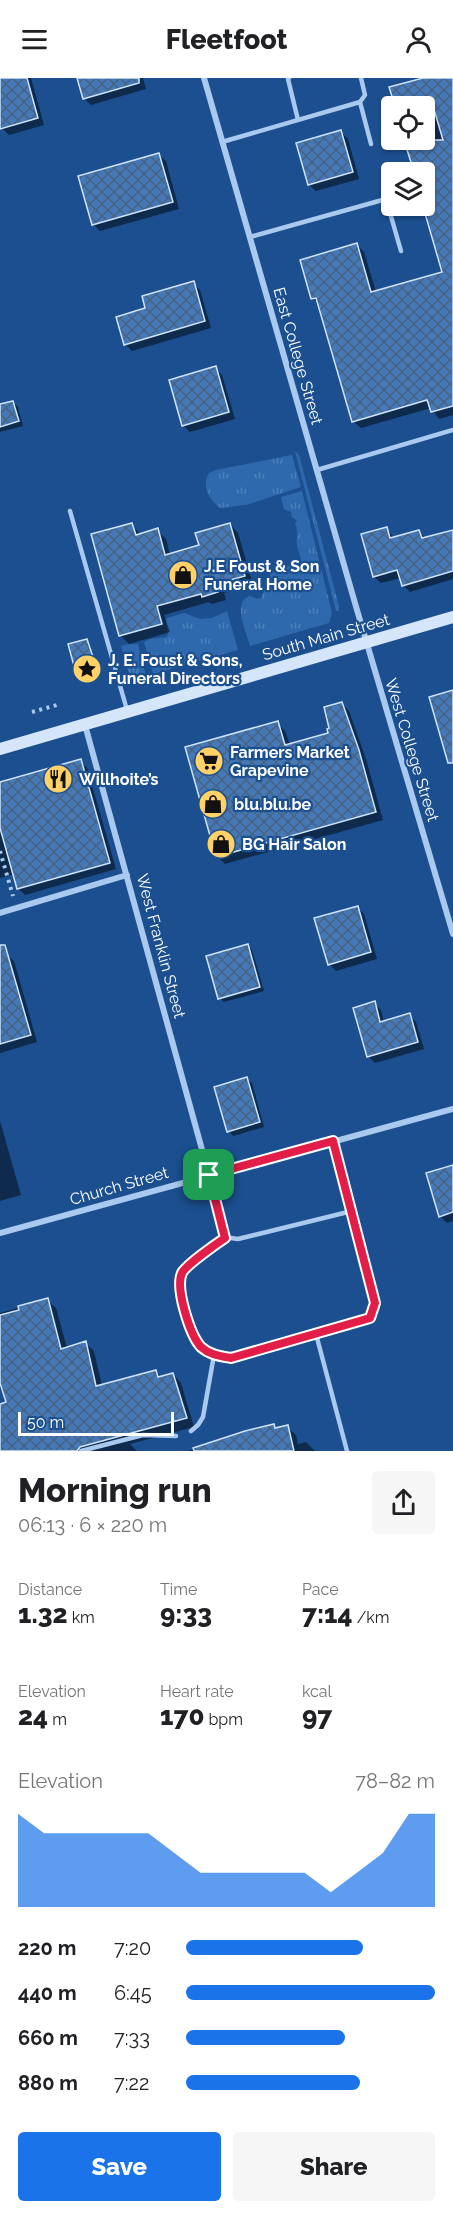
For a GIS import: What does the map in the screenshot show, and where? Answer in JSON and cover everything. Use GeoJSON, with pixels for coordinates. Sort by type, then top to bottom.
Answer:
{"type":"FeatureCollection","features":[{"type":"Feature","properties":{"kind":"main road","name":"South Main Street"},"geometry":{"type":"LineString","coordinates":[[0,749],[453,617]]}},
{"type":"Feature","properties":{"kind":"street","name":"East College Street"},"geometry":{"type":"LineString","coordinates":[[204,78],[366,642]]}},
{"type":"Feature","properties":{"kind":"street","name":"West College Street"},"geometry":{"type":"LineString","coordinates":[[366,642],[453,934]]}},
{"type":"Feature","properties":{"kind":"street","name":"West Franklin Street"},"geometry":{"type":"LineString","coordinates":[[85,725],[209,1175]]}},
{"type":"Feature","properties":{"kind":"street"},"geometry":{"type":"LineString","coordinates":[[0,913],[127,875]]}},
{"type":"Feature","properties":{"kind":"street","name":"Church Street"},"geometry":{"type":"LineString","coordinates":[[0,1233],[453,1109]]}},
{"type":"Feature","properties":{"kind":"lane"},"geometry":{"type":"LineString","coordinates":[[289,78],[298,120]]}},
{"type":"Feature","properties":{"kind":"lane"},"geometry":{"type":"LineString","coordinates":[[222,142],[360,102],[365,95],[361,78]]}},
{"type":"Feature","properties":{"kind":"lane"},"geometry":{"type":"LineString","coordinates":[[360,102],[371,144]]}},
{"type":"Feature","properties":{"kind":"lane"},"geometry":{"type":"LineString","coordinates":[[250,237],[386,199],[401,251]]}},
{"type":"Feature","properties":{"kind":"lane"},"geometry":{"type":"LineString","coordinates":[[317,470],[453,430]]}},
{"type":"Feature","properties":{"kind":"lane"},"geometry":{"type":"LineString","coordinates":[[69,511],[128,713]]}},
{"type":"Feature","properties":{"kind":"lane"},"geometry":{"type":"LineString","coordinates":[[333,1141],[352,1211],[375,1303],[370,1318],[231,1358],[214,1355],[201,1347],[191,1331],[179,1286],[183,1271],[225,1238],[238,1239],[352,1211]]}},
{"type":"Feature","properties":{"kind":"lane"},"geometry":{"type":"LineString","coordinates":[[209,1175],[225,1238]]}},
{"type":"Feature","properties":{"kind":"lane"},"geometry":{"type":"LineString","coordinates":[[316,1334],[347,1451]]}},
{"type":"Feature","properties":{"kind":"lane"},"geometry":{"type":"LineString","coordinates":[[190,1431],[203,1417],[214,1355]]}},
{"type":"Feature","properties":{"kind":"lane"},"geometry":{"type":"LineString","coordinates":[[81,1451],[143,1436],[176,1436]]}},
{"type":"Feature","properties":{"kind":"path"},"geometry":{"type":"LineString","coordinates":[[32,712],[57,705]]}},
{"type":"Feature","properties":{"kind":"path"},"geometry":{"type":"LineString","coordinates":[[0,851],[16,908]]}},
{"type":"Feature","properties":{"kind":"green space"},"geometry":{"type":"Polygon","coordinates":[[[295,451],[299,455],[339,611],[336,611],[295,451]]]}},
{"type":"Feature","properties":{"kind":"green space"},"geometry":{"type":"Polygon","coordinates":[[[292,455],[301,487],[246,505],[220,508],[207,492],[206,483],[209,473],[292,455]]]}},
{"type":"Feature","properties":{"kind":"green space"},"geometry":{"type":"Polygon","coordinates":[[[302,491],[332,613],[329,623],[250,646],[241,611],[244,599],[250,596],[261,598],[271,573],[282,567],[301,565],[295,524],[297,521],[292,517],[291,512],[284,509],[281,497],[302,491]]]}},
{"type":"Feature","properties":{"kind":"green space"},"geometry":{"type":"Polygon","coordinates":[[[227,611],[238,650],[153,674],[144,642],[167,637],[167,618],[184,613],[200,619],[212,618],[227,611]]]}},
{"type":"Feature","properties":{"kind":"green space"},"geometry":{"type":"Polygon","coordinates":[[[138,644],[146,676],[136,678],[129,674],[121,646],[138,644]]]}},
{"type":"Feature","properties":{"kind":"building"},"geometry":{"type":"Polygon","coordinates":[[[0,78],[27,78],[38,118],[0,129],[0,78]]]}},
{"type":"Feature","properties":{"kind":"building"},"geometry":{"type":"Polygon","coordinates":[[[77,78],[139,78],[139,83],[83,99],[77,78]]]}},
{"type":"Feature","properties":{"kind":"building"},"geometry":{"type":"Polygon","coordinates":[[[423,78],[453,78],[453,406],[431,412],[427,400],[352,422],[316,298],[311,299],[300,260],[357,243],[371,292],[442,272],[426,216],[435,216],[435,162],[411,162],[407,150],[435,150],[435,140],[443,140],[435,113],[435,96],[392,96],[389,87],[423,78]]]}},
{"type":"Feature","properties":{"kind":"building"},"geometry":{"type":"Polygon","coordinates":[[[341,130],[353,172],[308,185],[296,143],[341,130]]]}},
{"type":"Feature","properties":{"kind":"building"},"geometry":{"type":"Polygon","coordinates":[[[159,153],[173,202],[92,225],[78,176],[159,153]]]}},
{"type":"Feature","properties":{"kind":"building"},"geometry":{"type":"Polygon","coordinates":[[[194,281],[205,321],[124,345],[116,317],[145,308],[142,296],[194,281]]]}},
{"type":"Feature","properties":{"kind":"building"},"geometry":{"type":"Polygon","coordinates":[[[216,366],[229,412],[182,426],[169,380],[216,366]]]}},
{"type":"Feature","properties":{"kind":"building"},"geometry":{"type":"Polygon","coordinates":[[[13,401],[19,421],[0,427],[0,404],[13,401]]]}},
{"type":"Feature","properties":{"kind":"building"},"geometry":{"type":"Polygon","coordinates":[[[132,523],[136,535],[158,528],[165,555],[199,545],[195,533],[230,523],[245,576],[216,584],[218,592],[202,597],[201,594],[157,606],[162,624],[119,636],[91,534],[132,523]]]}},
{"type":"Feature","properties":{"kind":"building"},"geometry":{"type":"Polygon","coordinates":[[[387,527],[390,538],[419,530],[422,538],[453,530],[453,571],[402,586],[397,570],[373,577],[361,534],[387,527]]]}},
{"type":"Feature","properties":{"kind":"building"},"geometry":{"type":"Polygon","coordinates":[[[87,639],[94,660],[74,666],[68,644],[87,639]]]}},
{"type":"Feature","properties":{"kind":"building"},"geometry":{"type":"Polygon","coordinates":[[[453,690],[453,763],[448,763],[429,697],[453,690]]]}},
{"type":"Feature","properties":{"kind":"building"},"geometry":{"type":"Polygon","coordinates":[[[342,702],[359,750],[376,812],[216,857],[185,747],[278,721],[285,745],[328,733],[324,707],[342,702]]]}},
{"type":"Feature","properties":{"kind":"building"},"geometry":{"type":"Polygon","coordinates":[[[81,759],[110,863],[17,889],[0,828],[0,782],[81,759]]]}},
{"type":"Feature","properties":{"kind":"building"},"geometry":{"type":"Polygon","coordinates":[[[358,906],[371,952],[328,965],[314,918],[358,906]]]}},
{"type":"Feature","properties":{"kind":"building"},"geometry":{"type":"Polygon","coordinates":[[[248,944],[260,987],[218,999],[206,956],[248,944]]]}},
{"type":"Feature","properties":{"kind":"building"},"geometry":{"type":"Polygon","coordinates":[[[0,945],[5,945],[31,1035],[0,1044],[0,945]]]}},
{"type":"Feature","properties":{"kind":"building"},"geometry":{"type":"Polygon","coordinates":[[[375,1001],[380,1022],[410,1013],[418,1042],[367,1057],[353,1008],[375,1001]]]}},
{"type":"Feature","properties":{"kind":"building"},"geometry":{"type":"Polygon","coordinates":[[[247,1077],[260,1122],[227,1132],[214,1087],[247,1077]]]}},
{"type":"Feature","properties":{"kind":"building"},"geometry":{"type":"Polygon","coordinates":[[[453,1165],[453,1212],[439,1217],[426,1173],[453,1165]]]}},
{"type":"Feature","properties":{"kind":"building"},"geometry":{"type":"Polygon","coordinates":[[[48,1298],[61,1349],[86,1341],[96,1386],[156,1370],[158,1377],[173,1373],[187,1418],[80,1447],[77,1451],[0,1451],[0,1404],[6,1402],[0,1383],[0,1315],[19,1310],[18,1306],[48,1298]]]}},
{"type":"Feature","properties":{"kind":"building"},"geometry":{"type":"Polygon","coordinates":[[[274,1424],[275,1428],[288,1425],[294,1451],[194,1451],[193,1448],[245,1431],[274,1424]]]}},
{"type":"Feature","properties":{"kind":"place","name":"J.E Foust & Son Funeral Home"},"geometry":{"type":"Point","coordinates":[183,575]}},
{"type":"Feature","properties":{"kind":"place","name":"J. E. Foust & Sons, Funeral Directors"},"geometry":{"type":"Point","coordinates":[87,669]}},
{"type":"Feature","properties":{"kind":"place","name":"Farmers Market Grapevine"},"geometry":{"type":"Point","coordinates":[209,761]}},
{"type":"Feature","properties":{"kind":"place","name":"Willhoite’s"},"geometry":{"type":"Point","coordinates":[58,779]}},
{"type":"Feature","properties":{"kind":"place","name":"blu.blu.be"},"geometry":{"type":"Point","coordinates":[213,804]}},
{"type":"Feature","properties":{"kind":"place","name":"BG Hair Salon"},"geometry":{"type":"Point","coordinates":[221,844]}},
{"type":"Feature","properties":{"kind":"route"},"geometry":{"type":"LineString","coordinates":[[333,1141],[375,1303],[370,1318],[231,1358],[214,1355],[201,1347],[191,1331],[179,1286],[183,1271],[225,1238],[209,1175],[333,1141]]}}]}
